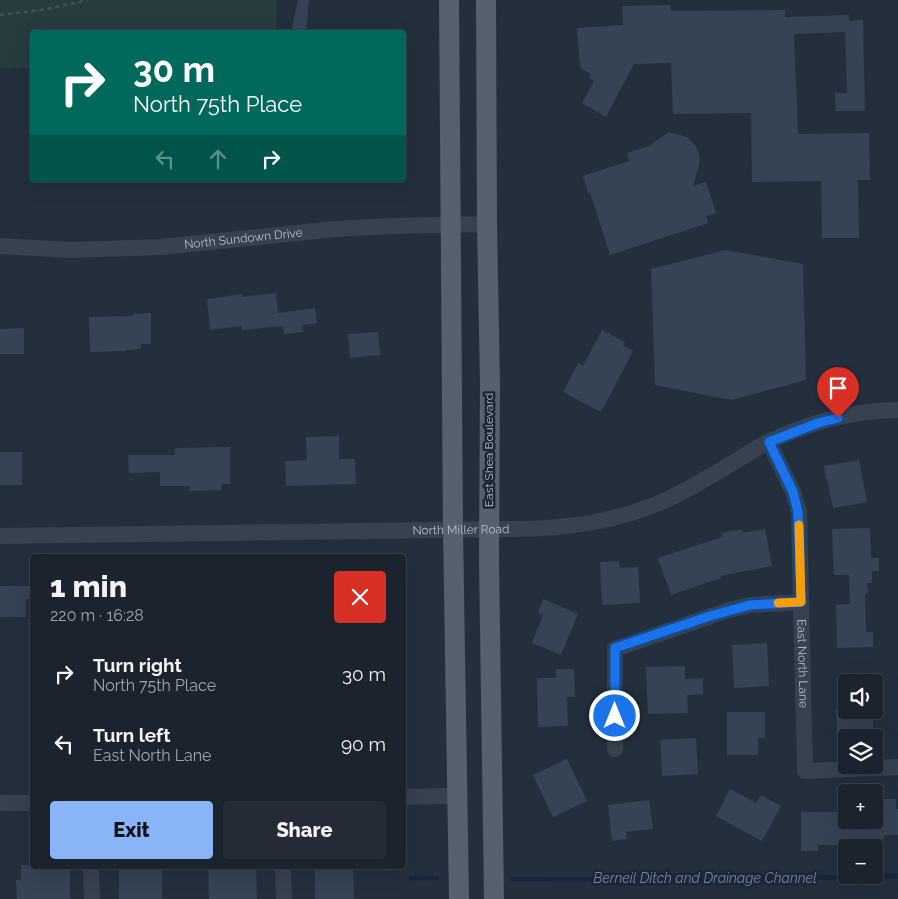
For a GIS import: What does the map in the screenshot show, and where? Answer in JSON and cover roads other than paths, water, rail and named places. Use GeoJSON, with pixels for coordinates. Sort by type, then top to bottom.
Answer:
{"type":"FeatureCollection","features":[{"type":"Feature","properties":{"kind":"main road"},"geometry":{"type":"LineString","coordinates":[[449,0],[453,530],[459,899]]}},
{"type":"Feature","properties":{"kind":"main road","name":"East Shea Boulevard"},"geometry":{"type":"LineString","coordinates":[[486,0],[486,224],[490,384],[489,530],[494,899]]}},
{"type":"Feature","properties":{"kind":"street","name":"North Sundown Drive"},"geometry":{"type":"LineString","coordinates":[[0,246],[70,250],[162,246],[335,229],[486,224]]}},
{"type":"Feature","properties":{"kind":"street","name":"North Miller Road"},"geometry":{"type":"LineString","coordinates":[[0,536],[489,530],[575,526],[643,510],[689,488],[769,442],[810,426],[832,419],[869,412],[898,410]]}},
{"type":"Feature","properties":{"kind":"street","name":"East North Lane"},"geometry":{"type":"LineString","coordinates":[[769,442],[793,492],[798,512],[805,771],[898,767]]}},
{"type":"Feature","properties":{"kind":"street"},"geometry":{"type":"LineString","coordinates":[[615,749],[615,648],[710,616],[750,605],[801,602]]}},
{"type":"Feature","properties":{"kind":"street"},"geometry":{"type":"LineString","coordinates":[[406,797],[458,796]]}},
{"type":"Feature","properties":{"kind":"street"},"geometry":{"type":"LineString","coordinates":[[0,803],[30,803]]}},
{"type":"Feature","properties":{"kind":"street"},"geometry":{"type":"LineString","coordinates":[[91,869],[92,899]]}},
{"type":"Feature","properties":{"kind":"street"},"geometry":{"type":"LineString","coordinates":[[283,869],[284,899]]}},
{"type":"Feature","properties":{"kind":"waterway","name":"Berneil Ditch and Drainage Channel"},"geometry":{"type":"LineString","coordinates":[[512,879],[717,880],[898,876]]}},
{"type":"Feature","properties":{"kind":"waterway"},"geometry":{"type":"LineString","coordinates":[[411,878],[437,878]]}}]}
